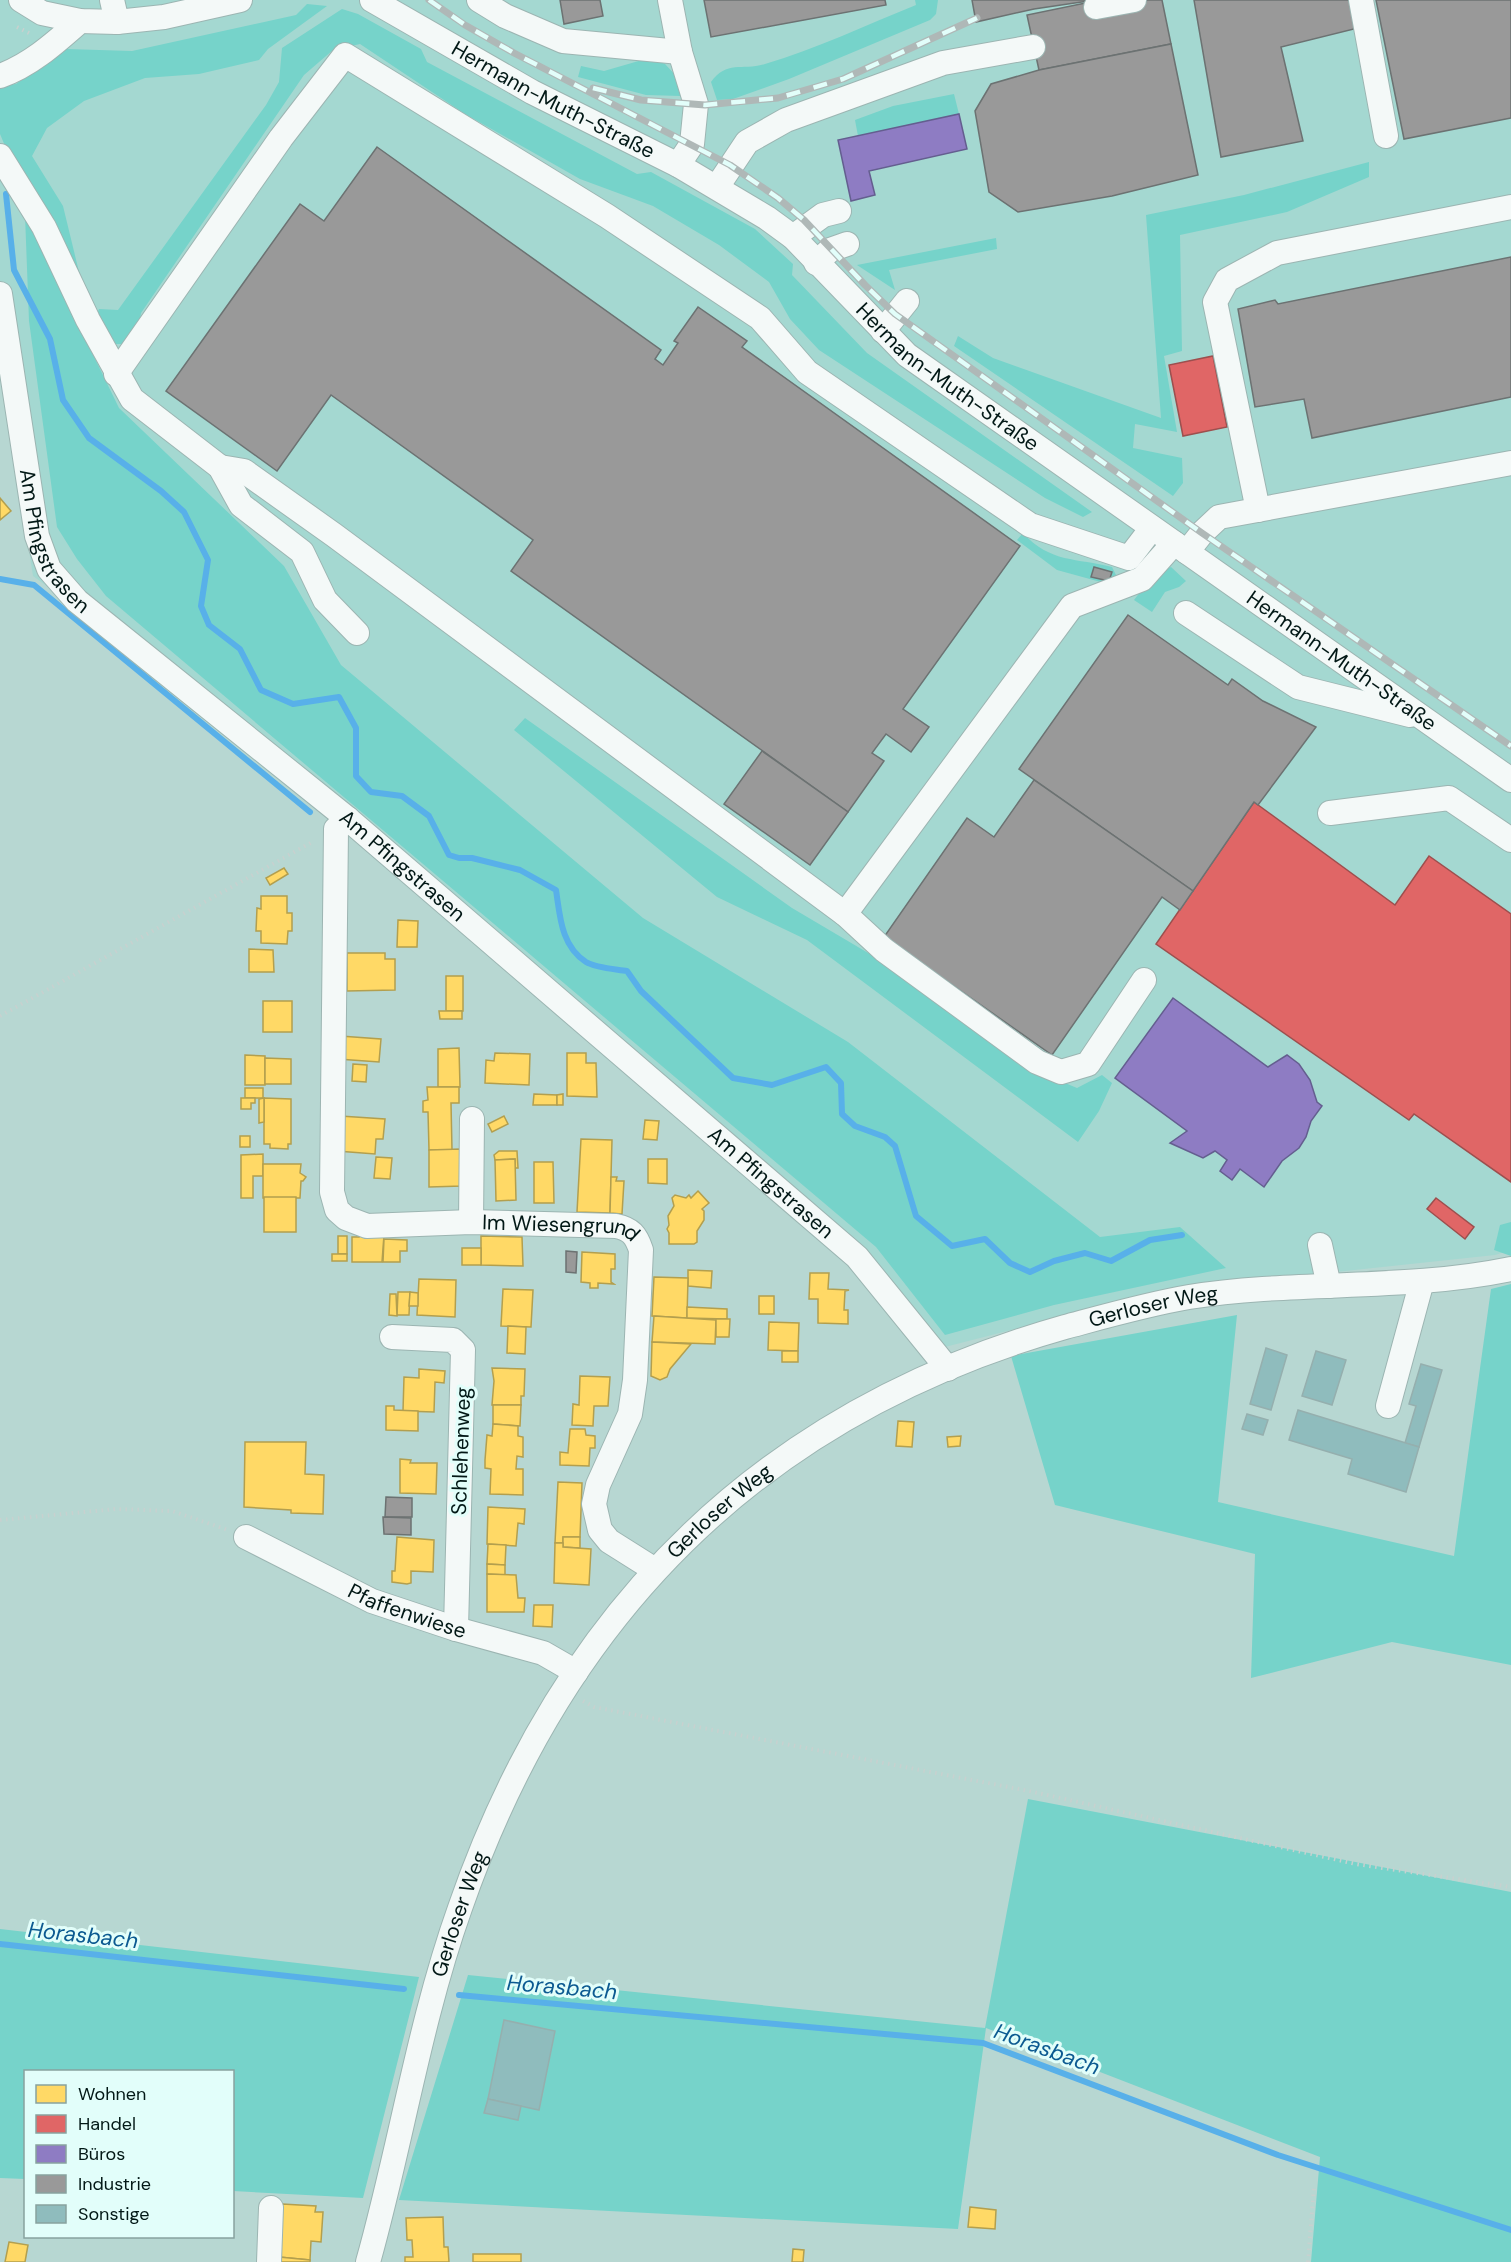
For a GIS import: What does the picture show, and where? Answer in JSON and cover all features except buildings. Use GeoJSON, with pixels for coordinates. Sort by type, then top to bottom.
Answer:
{"type":"FeatureCollection","features":[{"type":"Feature","properties":{"kind":"street"},"geometry":{"type":"LineString","coordinates":[[0,5],[4,0]]}},
{"type":"Feature","properties":{"kind":"street"},"geometry":{"type":"LineString","coordinates":[[21,0],[42,13],[80,21]]}},
{"type":"Feature","properties":{"kind":"street"},"geometry":{"type":"LineString","coordinates":[[0,76],[16,70],[54,44],[80,21],[115,11],[164,17],[240,0]]}},
{"type":"Feature","properties":{"kind":"street","name":"Hermann-Muth-Straße"},"geometry":{"type":"LineString","coordinates":[[372,0],[532,92],[678,165],[767,218],[793,237],[907,356],[1511,780]]}},
{"type":"Feature","properties":{"kind":"street"},"geometry":{"type":"LineString","coordinates":[[478,0],[505,16],[564,41],[680,52]]}},
{"type":"Feature","properties":{"kind":"street"},"geometry":{"type":"LineString","coordinates":[[670,0],[680,52],[696,104],[692,144],[678,165]]}},
{"type":"Feature","properties":{"kind":"street"},"geometry":{"type":"LineString","coordinates":[[1096,7],[1134,0]]}},
{"type":"Feature","properties":{"kind":"street"},"geometry":{"type":"LineString","coordinates":[[1361,0],[1386,136]]}},
{"type":"Feature","properties":{"kind":"street"},"geometry":{"type":"LineString","coordinates":[[717,187],[747,141],[786,120],[943,63],[1034,47]]}},
{"type":"Feature","properties":{"kind":"street"},"geometry":{"type":"LineString","coordinates":[[117,374],[281,138],[345,55],[608,216],[760,318],[807,372],[1030,525],[1129,558],[1152,528]]}},
{"type":"Feature","properties":{"kind":"street"},"geometry":{"type":"LineString","coordinates":[[0,156],[44,227],[88,320],[132,399],[220,467],[240,505],[302,552],[325,600],[357,633]]}},
{"type":"Feature","properties":{"kind":"street"},"geometry":{"type":"LineString","coordinates":[[1258,510],[1215,302],[1227,280],[1277,253],[1511,207]]}},
{"type":"Feature","properties":{"kind":"street"},"geometry":{"type":"LineString","coordinates":[[793,237],[823,215],[839,211]]}},
{"type":"Feature","properties":{"kind":"street"},"geometry":{"type":"LineString","coordinates":[[816,263],[830,250],[847,244]]}},
{"type":"Feature","properties":{"kind":"street","name":"Am Pfingstrasen"},"geometry":{"type":"LineString","coordinates":[[0,294],[37,536],[50,569],[77,601],[857,1257],[948,1369]]}},
{"type":"Feature","properties":{"kind":"street"},"geometry":{"type":"LineString","coordinates":[[883,331],[907,301]]}},
{"type":"Feature","properties":{"kind":"street"},"geometry":{"type":"LineString","coordinates":[[845,914],[1072,606],[1142,579],[1180,547],[1202,533],[1219,517],[1511,462]]}},
{"type":"Feature","properties":{"kind":"street"},"geometry":{"type":"LineString","coordinates":[[220,467],[244,471],[845,914],[884,950],[1037,1062],[1061,1072],[1088,1064],[1144,980]]}},
{"type":"Feature","properties":{"kind":"street"},"geometry":{"type":"LineString","coordinates":[[1186,613],[1298,687],[1423,718]]}},
{"type":"Feature","properties":{"kind":"street"},"geometry":{"type":"LineString","coordinates":[[1330,813],[1449,798],[1511,840]]}},
{"type":"Feature","properties":{"kind":"street","name":"Im Wiesengrund"},"geometry":{"type":"LineString","coordinates":[[342,824],[332,1192],[337,1210],[346,1218],[367,1226],[471,1222],[629,1228],[638,1239],[641,1250],[635,1380],[630,1414],[598,1485],[594,1504],[600,1530],[609,1541],[655,1570]]}},
{"type":"Feature","properties":{"kind":"street","name":"Im Wiesengrund"},"geometry":{"type":"LineString","coordinates":[[471,1119],[471,1222]]}},
{"type":"Feature","properties":{"kind":"street"},"geometry":{"type":"LineString","coordinates":[[1320,1245],[1329,1286]]}},
{"type":"Feature","properties":{"kind":"street","name":"Gerloser Weg"},"geometry":{"type":"LineString","coordinates":[[368,2262],[436,1984],[459,1908],[488,1834],[524,1760],[570,1681],[606,1630],[655,1570],[719,1508],[787,1455],[848,1417],[948,1369],[994,1349],[1028,1338],[1189,1297],[1258,1290],[1468,1278],[1511,1269]]}},
{"type":"Feature","properties":{"kind":"street"},"geometry":{"type":"LineString","coordinates":[[1388,1406],[1422,1281]]}},
{"type":"Feature","properties":{"kind":"street","name":"Schlehenweg"},"geometry":{"type":"LineString","coordinates":[[392,1337],[453,1340],[463,1350],[456,1629]]}},
{"type":"Feature","properties":{"kind":"street","name":"Pfaffenwiese"},"geometry":{"type":"LineString","coordinates":[[246,1537],[372,1601],[456,1629],[543,1653],[570,1681]]}},
{"type":"Feature","properties":{"kind":"street"},"geometry":{"type":"LineString","coordinates":[[269,2262],[271,2208]]}},
{"type":"Feature","properties":{"kind":"path"},"geometry":{"type":"LineString","coordinates":[[0,1016],[342,824]]}},
{"type":"Feature","properties":{"kind":"path"},"geometry":{"type":"LineString","coordinates":[[0,1520],[116,1509],[172,1511],[202,1520]]}},
{"type":"Feature","properties":{"kind":"path"},"geometry":{"type":"LineString","coordinates":[[570,1681],[594,1707],[1029,1791],[1356,1864],[1511,1887]]}},
{"type":"Feature","properties":{"kind":"path"},"geometry":{"type":"LineString","coordinates":[[1308,2262],[1314,2187]]}},
{"type":"Feature","properties":{"kind":"shaded area"},"geometry":{"type":"Polygon","coordinates":[[[0,0],[1511,0],[1511,1250],[1495,1255],[1167,1290],[941,1348],[353,812],[33,576],[0,362],[0,0]]]}},
{"type":"Feature","properties":{"kind":"shaded area"},"geometry":{"type":"Polygon","coordinates":[[[915,0],[938,0],[936,14],[930,20],[789,79],[733,99],[717,100],[711,82],[723,71],[735,67],[765,64],[803,51],[916,5],[915,0]]]}},
{"type":"Feature","properties":{"kind":"shaded area"},"geometry":{"type":"Polygon","coordinates":[[[307,4],[327,6],[268,49],[259,60],[199,74],[145,78],[84,101],[47,128],[32,156],[63,206],[80,276],[11,160],[0,134],[0,86],[16,84],[66,49],[132,51],[296,15],[307,4]]]}},
{"type":"Feature","properties":{"kind":"shaded area"},"geometry":{"type":"Polygon","coordinates":[[[342,9],[358,14],[421,49],[427,62],[637,174],[651,172],[755,229],[793,264],[792,275],[867,353],[1092,512],[1083,517],[1045,498],[819,350],[790,319],[769,282],[719,245],[653,206],[580,179],[465,114],[360,44],[333,50],[304,75],[141,313],[138,332],[129,344],[113,344],[96,316],[99,309],[118,310],[266,105],[279,82],[282,48],[342,9]]]}},
{"type":"Feature","properties":{"kind":"shaded area"},"geometry":{"type":"Polygon","coordinates":[[[649,58],[665,64],[679,79],[681,96],[646,95],[578,77],[581,66],[604,71],[649,58]]]}},
{"type":"Feature","properties":{"kind":"shaded area"},"geometry":{"type":"Polygon","coordinates":[[[954,94],[959,114],[858,136],[855,120],[893,106],[954,94]]]}},
{"type":"Feature","properties":{"kind":"shaded area"},"geometry":{"type":"Polygon","coordinates":[[[1369,162],[1369,177],[1287,212],[1180,235],[1182,351],[1164,356],[1177,432],[1135,424],[1133,448],[1182,458],[1183,483],[1173,496],[954,346],[958,336],[993,358],[1161,418],[1146,215],[1244,195],[1369,162]]]}},
{"type":"Feature","properties":{"kind":"shaded area"},"geometry":{"type":"Polygon","coordinates":[[[25,215],[119,408],[284,566],[341,665],[643,918],[848,1042],[1100,1237],[1180,1227],[1226,1268],[1054,1305],[945,1335],[876,1247],[106,596],[77,559],[57,527],[29,321],[25,215]]]}},
{"type":"Feature","properties":{"kind":"shaded area"},"geometry":{"type":"Polygon","coordinates":[[[996,238],[997,249],[889,270],[895,290],[857,265],[996,238]]]}},
{"type":"Feature","properties":{"kind":"shaded area"},"geometry":{"type":"Polygon","coordinates":[[[1023,533],[1033,543],[1054,555],[1112,567],[1117,577],[1108,584],[1057,570],[1017,540],[1023,533]]]}},
{"type":"Feature","properties":{"kind":"shaded area"},"geometry":{"type":"Polygon","coordinates":[[[1171,567],[1186,581],[1179,587],[1165,592],[1152,612],[1134,600],[1154,574],[1171,567]]]}},
{"type":"Feature","properties":{"kind":"shaded area"},"geometry":{"type":"Polygon","coordinates":[[[525,718],[792,908],[880,960],[1029,1068],[1077,1088],[1102,1075],[1112,1083],[1099,1111],[1078,1142],[807,940],[717,897],[514,730],[525,718]]]}},
{"type":"Feature","properties":{"kind":"shaded area"},"geometry":{"type":"Polygon","coordinates":[[[1511,1222],[1511,1256],[1494,1250],[1500,1225],[1511,1222]]]}},
{"type":"Feature","properties":{"kind":"shaded area"},"geometry":{"type":"Polygon","coordinates":[[[1511,1284],[1511,1665],[1392,1642],[1251,1678],[1255,1554],[1055,1505],[1011,1356],[1237,1315],[1218,1502],[1454,1556],[1491,1289],[1511,1284]]]}},
{"type":"Feature","properties":{"kind":"shaded area"},"geometry":{"type":"Polygon","coordinates":[[[1028,1799],[1511,1892],[1511,2262],[1311,2262],[1320,2157],[986,2028],[958,2229],[399,2200],[468,1975],[985,2028],[1028,1799]]]}},
{"type":"Feature","properties":{"kind":"shaded area"},"geometry":{"type":"Polygon","coordinates":[[[0,1929],[419,1977],[363,2198],[234,2191],[234,2070],[24,2070],[24,2179],[0,2178],[0,1929]]]}},
{"type":"Feature","properties":{"kind":"waterway"},"geometry":{"type":"LineString","coordinates":[[6,194],[14,270],[50,339],[63,400],[89,438],[161,491],[184,512],[208,560],[201,606],[209,625],[240,649],[261,690],[293,704],[339,697],[356,728],[356,776],[371,792],[402,796],[429,816],[449,855],[472,858],[520,870],[556,890],[563,930],[571,948],[586,962],[595,966],[627,971],[641,991],[733,1078],[772,1085],[826,1067],[841,1083],[842,1114],[855,1126],[885,1137],[895,1146],[916,1216],[952,1246],[985,1239],[1010,1263],[1030,1272],[1054,1261],[1085,1253],[1111,1261],[1150,1240],[1182,1235]]}},
{"type":"Feature","properties":{"kind":"waterway"},"geometry":{"type":"LineString","coordinates":[[0,579],[34,585],[310,812]]}},
{"type":"Feature","properties":{"kind":"waterway","name":"Horasbach"},"geometry":{"type":"LineString","coordinates":[[0,1944],[404,1989]]}},
{"type":"Feature","properties":{"kind":"waterway","name":"Horasbach"},"geometry":{"type":"LineString","coordinates":[[459,1995],[983,2043],[1278,2155],[1511,2230]]}},
{"type":"Feature","properties":{"kind":"railway"},"geometry":{"type":"LineString","coordinates":[[429,0],[465,25],[514,53],[730,165],[778,198],[804,220],[895,314],[1202,533],[1511,746]]}},
{"type":"Feature","properties":{"kind":"railway"},"geometry":{"type":"LineString","coordinates":[[593,88],[641,100],[705,105],[778,98],[843,79],[977,18]]}}]}
